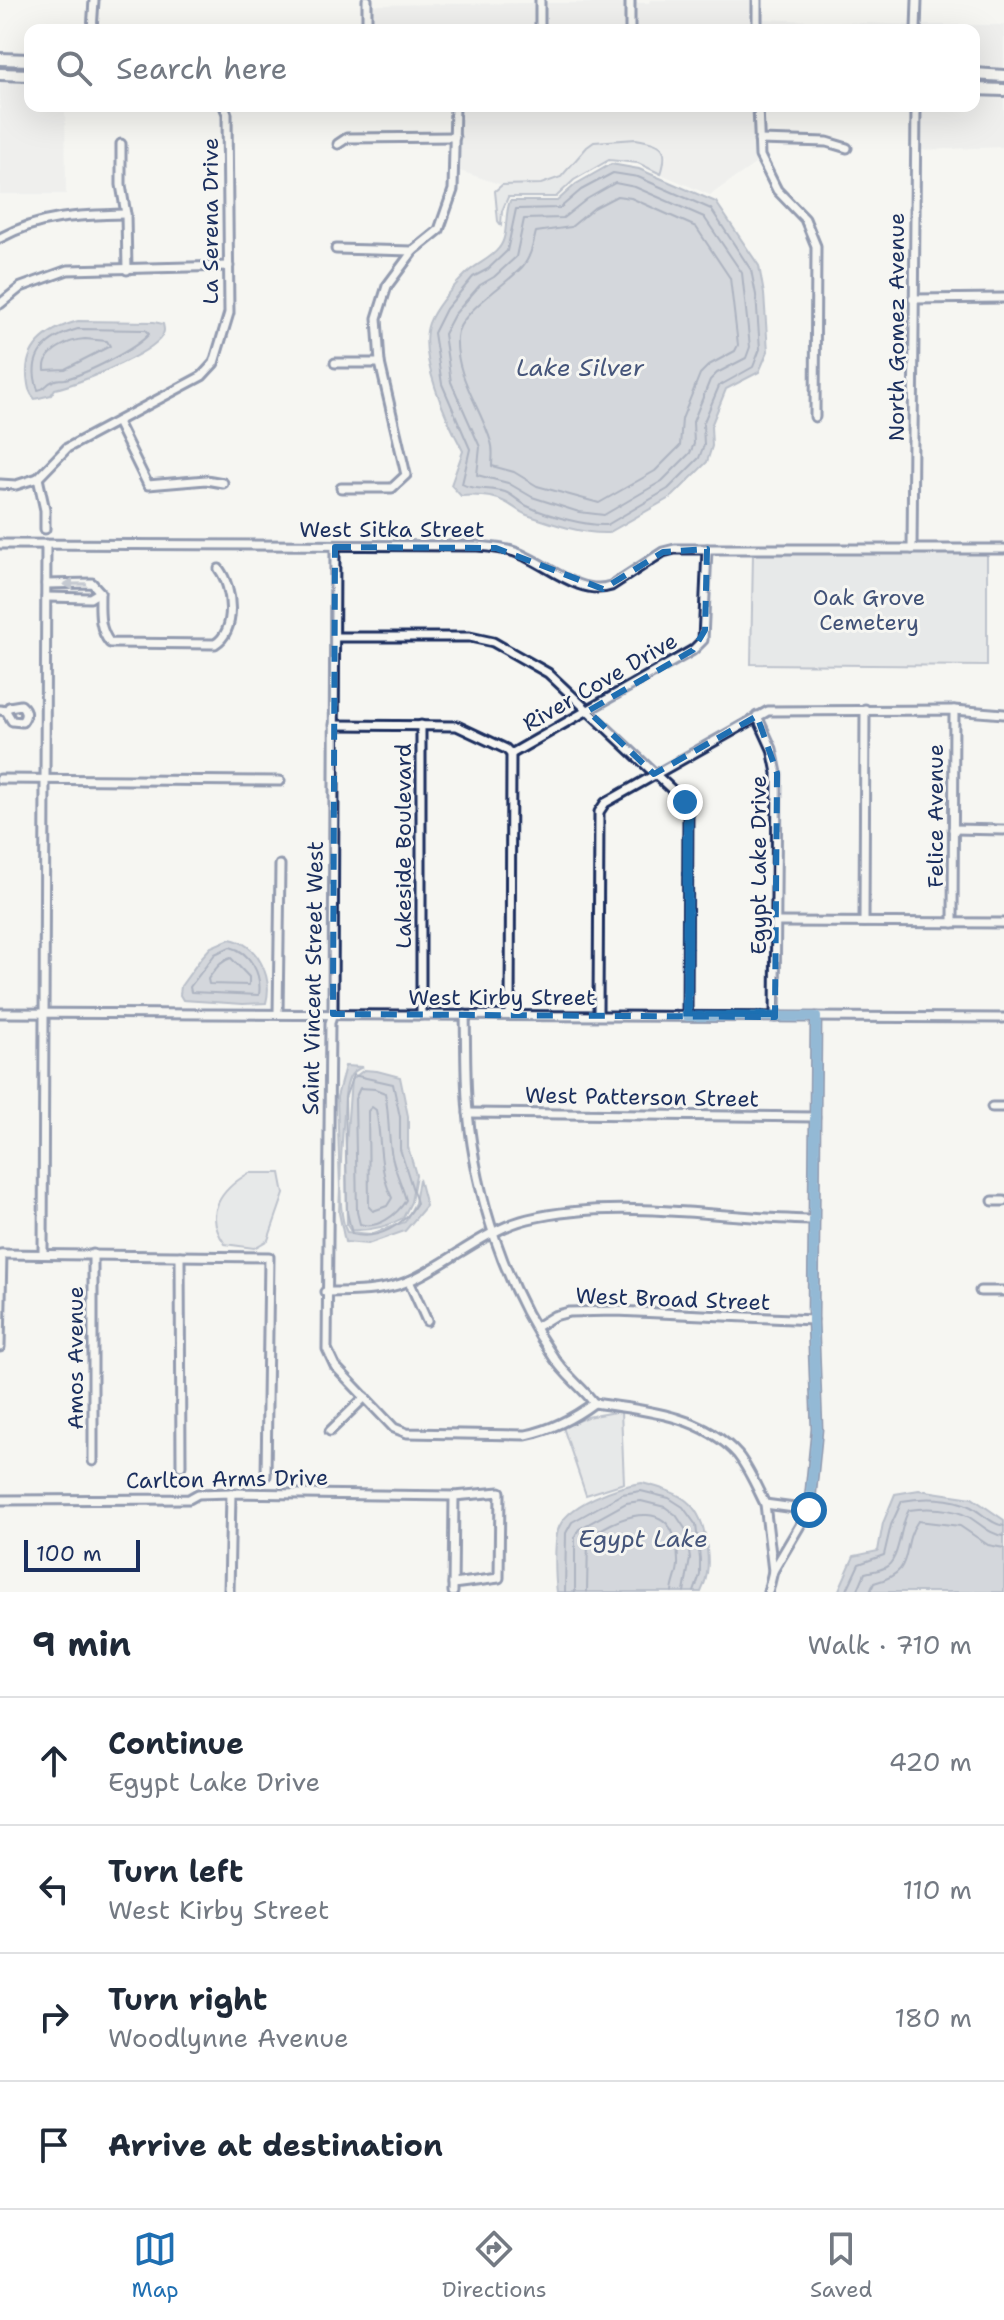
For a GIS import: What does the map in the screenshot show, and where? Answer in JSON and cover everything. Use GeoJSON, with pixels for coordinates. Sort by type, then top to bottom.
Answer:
{"type":"FeatureCollection","features":[{"type":"Feature","properties":{"kind":"main road"},"geometry":{"type":"LineString","coordinates":[[0,59],[24,60]]}},
{"type":"Feature","properties":{"kind":"main road"},"geometry":{"type":"LineString","coordinates":[[0,74],[24,75]]}},
{"type":"Feature","properties":{"kind":"main road"},"geometry":{"type":"LineString","coordinates":[[980,74],[1004,76]]}},
{"type":"Feature","properties":{"kind":"main road"},"geometry":{"type":"LineString","coordinates":[[980,89],[1004,90]]}},
{"type":"Feature","properties":{"kind":"street"},"geometry":{"type":"LineString","coordinates":[[92,24],[94,0]]}},
{"type":"Feature","properties":{"kind":"street"},"geometry":{"type":"LineString","coordinates":[[367,0],[367,24]]}},
{"type":"Feature","properties":{"kind":"street"},"geometry":{"type":"LineString","coordinates":[[540,0],[540,24]]}},
{"type":"Feature","properties":{"kind":"street"},"geometry":{"type":"LineString","coordinates":[[630,0],[630,24]]}},
{"type":"Feature","properties":{"kind":"street"},"geometry":{"type":"LineString","coordinates":[[757,0],[757,24]]}},
{"type":"Feature","properties":{"kind":"street"},"geometry":{"type":"LineString","coordinates":[[916,24],[917,0]]}},
{"type":"Feature","properties":{"kind":"street","name":"La Serena Drive"},"geometry":{"type":"LineString","coordinates":[[38,478],[67,448],[202,376],[214,363],[229,313],[226,112]]}},
{"type":"Feature","properties":{"kind":"street"},"geometry":{"type":"LineString","coordinates":[[341,488],[392,488],[406,475],[380,363],[377,318],[387,286],[413,251],[439,230],[453,190],[455,112]]}},
{"type":"Feature","properties":{"kind":"street"},"geometry":{"type":"LineString","coordinates":[[758,112],[760,156],[777,190],[805,219],[816,246],[815,417]]}},
{"type":"Feature","properties":{"kind":"street","name":"North Gomez Avenue"},"geometry":{"type":"LineString","coordinates":[[912,549],[916,112]]}},
{"type":"Feature","properties":{"kind":"street"},"geometry":{"type":"LineString","coordinates":[[338,144],[347,138],[455,137]]}},
{"type":"Feature","properties":{"kind":"street"},"geometry":{"type":"LineString","coordinates":[[759,140],[827,142],[847,148]]}},
{"type":"Feature","properties":{"kind":"street"},"geometry":{"type":"LineString","coordinates":[[121,144],[127,270]]}},
{"type":"Feature","properties":{"kind":"street"},"geometry":{"type":"LineString","coordinates":[[0,238],[45,219],[126,214]]}},
{"type":"Feature","properties":{"kind":"street"},"geometry":{"type":"LineString","coordinates":[[336,249],[413,251]]}},
{"type":"Feature","properties":{"kind":"street"},"geometry":{"type":"LineString","coordinates":[[0,304],[21,287],[68,270],[229,266]]}},
{"type":"Feature","properties":{"kind":"street"},"geometry":{"type":"LineString","coordinates":[[913,299],[1004,298]]}},
{"type":"Feature","properties":{"kind":"street"},"geometry":{"type":"LineString","coordinates":[[335,363],[380,363]]}},
{"type":"Feature","properties":{"kind":"street"},"geometry":{"type":"LineString","coordinates":[[117,422],[148,485],[206,480],[223,483]]}},
{"type":"Feature","properties":{"kind":"street"},"geometry":{"type":"LineString","coordinates":[[0,484],[16,485],[38,478],[45,510],[45,529]]}},
{"type":"Feature","properties":{"kind":"street","name":"West Sitka Street"},"geometry":{"type":"LineString","coordinates":[[0,544],[496,548],[525,556],[578,584],[603,589],[663,552],[707,549],[1004,549]]}},
{"type":"Feature","properties":{"kind":"street"},"geometry":{"type":"LineString","coordinates":[[43,1254],[46,544]]}},
{"type":"Feature","properties":{"kind":"street","name":"Saint Vincent Street West"},"geometry":{"type":"LineString","coordinates":[[335,547],[333,1014],[330,1023],[325,1292],[327,1349],[335,1366],[394,1428],[424,1434],[526,1435],[580,1414],[594,1403]]}},
{"type":"Feature","properties":{"kind":"street","name":"River Cove Drive"},"geometry":{"type":"LineString","coordinates":[[334,725],[465,728],[511,754],[693,650],[703,640],[707,549]]}},
{"type":"Feature","properties":{"kind":"street"},"geometry":{"type":"LineString","coordinates":[[46,584],[92,583],[100,592],[100,624],[110,643],[215,644],[225,638],[230,627],[228,582],[219,569]]}},
{"type":"Feature","properties":{"kind":"street"},"geometry":{"type":"LineString","coordinates":[[46,597],[90,598],[100,592]]}},
{"type":"Feature","properties":{"kind":"street"},"geometry":{"type":"LineString","coordinates":[[335,637],[482,638],[548,673],[685,802],[688,813],[687,1016]]}},
{"type":"Feature","properties":{"kind":"street"},"geometry":{"type":"LineString","coordinates":[[598,1015],[599,812],[605,803],[757,716],[781,709],[954,710],[1004,714]]}},
{"type":"Feature","properties":{"kind":"street"},"geometry":{"type":"LineString","coordinates":[[864,922],[865,709]]}},
{"type":"Feature","properties":{"kind":"street","name":"Felice Avenue"},"geometry":{"type":"LineString","coordinates":[[953,923],[954,710]]}},
{"type":"Feature","properties":{"kind":"street","name":"Egypt Lake Drive"},"geometry":{"type":"LineString","coordinates":[[757,716],[772,749],[777,773],[775,1017]]}},
{"type":"Feature","properties":{"kind":"street","name":"Lakeside Boulevard"},"geometry":{"type":"LineString","coordinates":[[421,725],[421,1015]]}},
{"type":"Feature","properties":{"kind":"street"},"geometry":{"type":"LineString","coordinates":[[510,1015],[511,754]]}},
{"type":"Feature","properties":{"kind":"street"},"geometry":{"type":"LineString","coordinates":[[0,779],[280,781]]}},
{"type":"Feature","properties":{"kind":"street"},"geometry":{"type":"LineString","coordinates":[[953,829],[1004,830]]}},
{"type":"Feature","properties":{"kind":"street"},"geometry":{"type":"LineString","coordinates":[[278,1014],[280,865]]}},
{"type":"Feature","properties":{"kind":"street"},"geometry":{"type":"LineString","coordinates":[[776,922],[1004,923]]}},
{"type":"Feature","properties":{"kind":"street","name":"West Kirby Street"},"geometry":{"type":"LineString","coordinates":[[0,1013],[1004,1018]]}},
{"type":"Feature","properties":{"kind":"street"},"geometry":{"type":"LineString","coordinates":[[465,1015],[468,1113],[474,1155],[493,1232],[536,1327],[554,1358],[594,1403],[657,1412],[707,1430],[739,1457],[765,1504],[773,1571]]}},
{"type":"Feature","properties":{"kind":"street"},"geometry":{"type":"LineString","coordinates":[[768,1592],[773,1571],[809,1510],[817,1429],[813,1320],[816,1017]]}},
{"type":"Feature","properties":{"kind":"street"},"geometry":{"type":"LineString","coordinates":[[992,1107],[1004,1107]]}},
{"type":"Feature","properties":{"kind":"street","name":"West Patterson Street"},"geometry":{"type":"LineString","coordinates":[[468,1113],[815,1117]]}},
{"type":"Feature","properties":{"kind":"street"},"geometry":{"type":"LineString","coordinates":[[993,1201],[1004,1201]]}},
{"type":"Feature","properties":{"kind":"street"},"geometry":{"type":"LineString","coordinates":[[325,1292],[367,1293],[409,1281],[493,1232],[537,1217],[596,1211],[660,1211],[814,1220]]}},
{"type":"Feature","properties":{"kind":"street"},"geometry":{"type":"LineString","coordinates":[[0,1347],[1,1254],[269,1257],[266,1476]]}},
{"type":"Feature","properties":{"kind":"street","name":"Amos Avenue"},"geometry":{"type":"LineString","coordinates":[[93,1254],[93,1461]]}},
{"type":"Feature","properties":{"kind":"street"},"geometry":{"type":"LineString","coordinates":[[180,1256],[181,1466]]}},
{"type":"Feature","properties":{"kind":"street"},"geometry":{"type":"LineString","coordinates":[[409,1281],[427,1321]]}},
{"type":"Feature","properties":{"kind":"street"},"geometry":{"type":"LineString","coordinates":[[980,1291],[1004,1291]]}},
{"type":"Feature","properties":{"kind":"street","name":"West Broad Street"},"geometry":{"type":"LineString","coordinates":[[536,1327],[554,1316],[569,1312],[616,1311],[813,1320]]}},
{"type":"Feature","properties":{"kind":"street"},"geometry":{"type":"LineString","coordinates":[[330,1431],[365,1397]]}},
{"type":"Feature","properties":{"kind":"street","name":"Carlton Arms Drive"},"geometry":{"type":"LineString","coordinates":[[0,1500],[189,1499],[198,1494],[231,1493],[454,1496],[500,1492],[499,1578],[453,1588]]}},
{"type":"Feature","properties":{"kind":"street"},"geometry":{"type":"LineString","coordinates":[[229,1592],[231,1493]]}},
{"type":"Feature","properties":{"kind":"street"},"geometry":{"type":"LineString","coordinates":[[453,1588],[454,1496]]}},
{"type":"Feature","properties":{"kind":"street"},"geometry":{"type":"LineString","coordinates":[[765,1504],[809,1510]]}},
{"type":"Feature","properties":{"kind":"highlighted area"},"geometry":{"type":"Polygon","coordinates":[[[335,547],[496,548],[603,589],[663,552],[707,549],[705,630],[693,650],[588,711],[654,774],[757,716],[777,773],[775,1017],[333,1014],[335,547]]]}},
{"type":"Feature","properties":{"kind":"shaded area"},"geometry":{"type":"Polygon","coordinates":[[[650,0],[753,0],[753,24],[634,24],[634,3],[649,3],[650,0]]]}},
{"type":"Feature","properties":{"kind":"shaded area"},"geometry":{"type":"Polygon","coordinates":[[[536,3],[536,24],[371,24],[371,5],[536,3]]]}},
{"type":"Feature","properties":{"kind":"shaded area"},"geometry":{"type":"Polygon","coordinates":[[[544,3],[626,3],[626,24],[544,24],[544,3]]]}},
{"type":"Feature","properties":{"kind":"shaded area"},"geometry":{"type":"Polygon","coordinates":[[[761,19],[888,24],[761,24],[761,19]]]}},
{"type":"Feature","properties":{"kind":"shaded area"},"geometry":{"type":"Polygon","coordinates":[[[980,25],[1004,25],[1004,71],[980,70],[980,25]]]}},
{"type":"Feature","properties":{"kind":"shaded area"},"geometry":{"type":"Polygon","coordinates":[[[0,79],[24,79],[24,112],[65,112],[66,194],[0,194],[0,79]]]}},
{"type":"Feature","properties":{"kind":"shaded area"},"geometry":{"type":"Polygon","coordinates":[[[980,94],[1004,94],[1004,147],[919,150],[920,112],[980,112],[980,94]]]}},
{"type":"Feature","properties":{"kind":"shaded area"},"geometry":{"type":"Polygon","coordinates":[[[459,112],[754,112],[755,164],[710,195],[661,174],[667,156],[636,139],[594,142],[561,177],[541,185],[502,185],[457,170],[459,112]]]}},
{"type":"Feature","properties":{"kind":"green space"},"geometry":{"type":"Polygon","coordinates":[[[636,139],[662,148],[665,157],[661,174],[638,163],[609,160],[574,180],[556,197],[508,197],[502,211],[501,225],[498,221],[495,191],[502,185],[541,184],[561,177],[594,142],[636,139]]]}},
{"type":"Feature","properties":{"kind":"green space","name":"Oak Grove Cemetery"},"geometry":{"type":"Polygon","coordinates":[[[753,554],[987,554],[987,666],[751,664],[753,554]]]}},
{"type":"Feature","properties":{"kind":"green space"},"geometry":{"type":"Polygon","coordinates":[[[249,1173],[280,1173],[284,1194],[268,1240],[254,1248],[225,1244],[215,1223],[215,1213],[223,1195],[249,1173]]]}},
{"type":"Feature","properties":{"kind":"green space"},"geometry":{"type":"Polygon","coordinates":[[[621,1411],[624,1483],[586,1495],[563,1427],[587,1417],[621,1411]]]}},
{"type":"Feature","properties":{"kind":"water","name":"Lake Silver"},"geometry":{"type":"Polygon","coordinates":[[[611,164],[639,169],[716,202],[759,266],[768,351],[759,372],[726,389],[711,426],[712,446],[707,462],[673,496],[608,533],[598,533],[568,528],[524,514],[495,498],[461,496],[451,485],[463,451],[449,423],[430,370],[426,337],[432,316],[445,297],[470,271],[499,248],[510,201],[557,201],[576,184],[611,164]]]}},
{"type":"Feature","properties":{"kind":"water"},"geometry":{"type":"Polygon","coordinates":[[[78,321],[154,322],[163,324],[164,331],[155,344],[129,360],[55,389],[51,395],[35,399],[27,376],[30,355],[49,333],[78,321]]]}},
{"type":"Feature","properties":{"kind":"water"},"geometry":{"type":"Polygon","coordinates":[[[230,939],[248,947],[261,963],[267,983],[266,1003],[183,1000],[181,986],[202,957],[211,947],[230,939]]]}},
{"type":"Feature","properties":{"kind":"water"},"geometry":{"type":"Polygon","coordinates":[[[345,1066],[363,1067],[350,1078],[345,1095],[340,1186],[347,1232],[371,1234],[405,1222],[415,1203],[419,1179],[426,1206],[405,1231],[368,1244],[345,1242],[339,1213],[337,1097],[345,1066]]]}},
{"type":"Feature","properties":{"kind":"water"},"geometry":{"type":"Polygon","coordinates":[[[364,1070],[400,1077],[408,1116],[408,1147],[416,1175],[411,1202],[403,1218],[378,1228],[350,1230],[347,1225],[346,1144],[351,1080],[364,1070]]]}},
{"type":"Feature","properties":{"kind":"water","name":"Egypt Lake"},"geometry":{"type":"Polygon","coordinates":[[[642,1483],[667,1490],[686,1500],[699,1517],[708,1562],[701,1592],[557,1592],[556,1543],[563,1521],[571,1512],[594,1498],[642,1483]]]}},
{"type":"Feature","properties":{"kind":"water"},"geometry":{"type":"Polygon","coordinates":[[[919,1490],[972,1498],[1004,1520],[1004,1592],[838,1592],[854,1556],[878,1551],[883,1523],[895,1494],[919,1490]]]}},
{"type":"Feature","properties":{"kind":"route"},"geometry":{"type":"LineString","coordinates":[[685,802],[688,813],[687,1016],[816,1017],[813,1320],[817,1429],[809,1510]]}}]}
